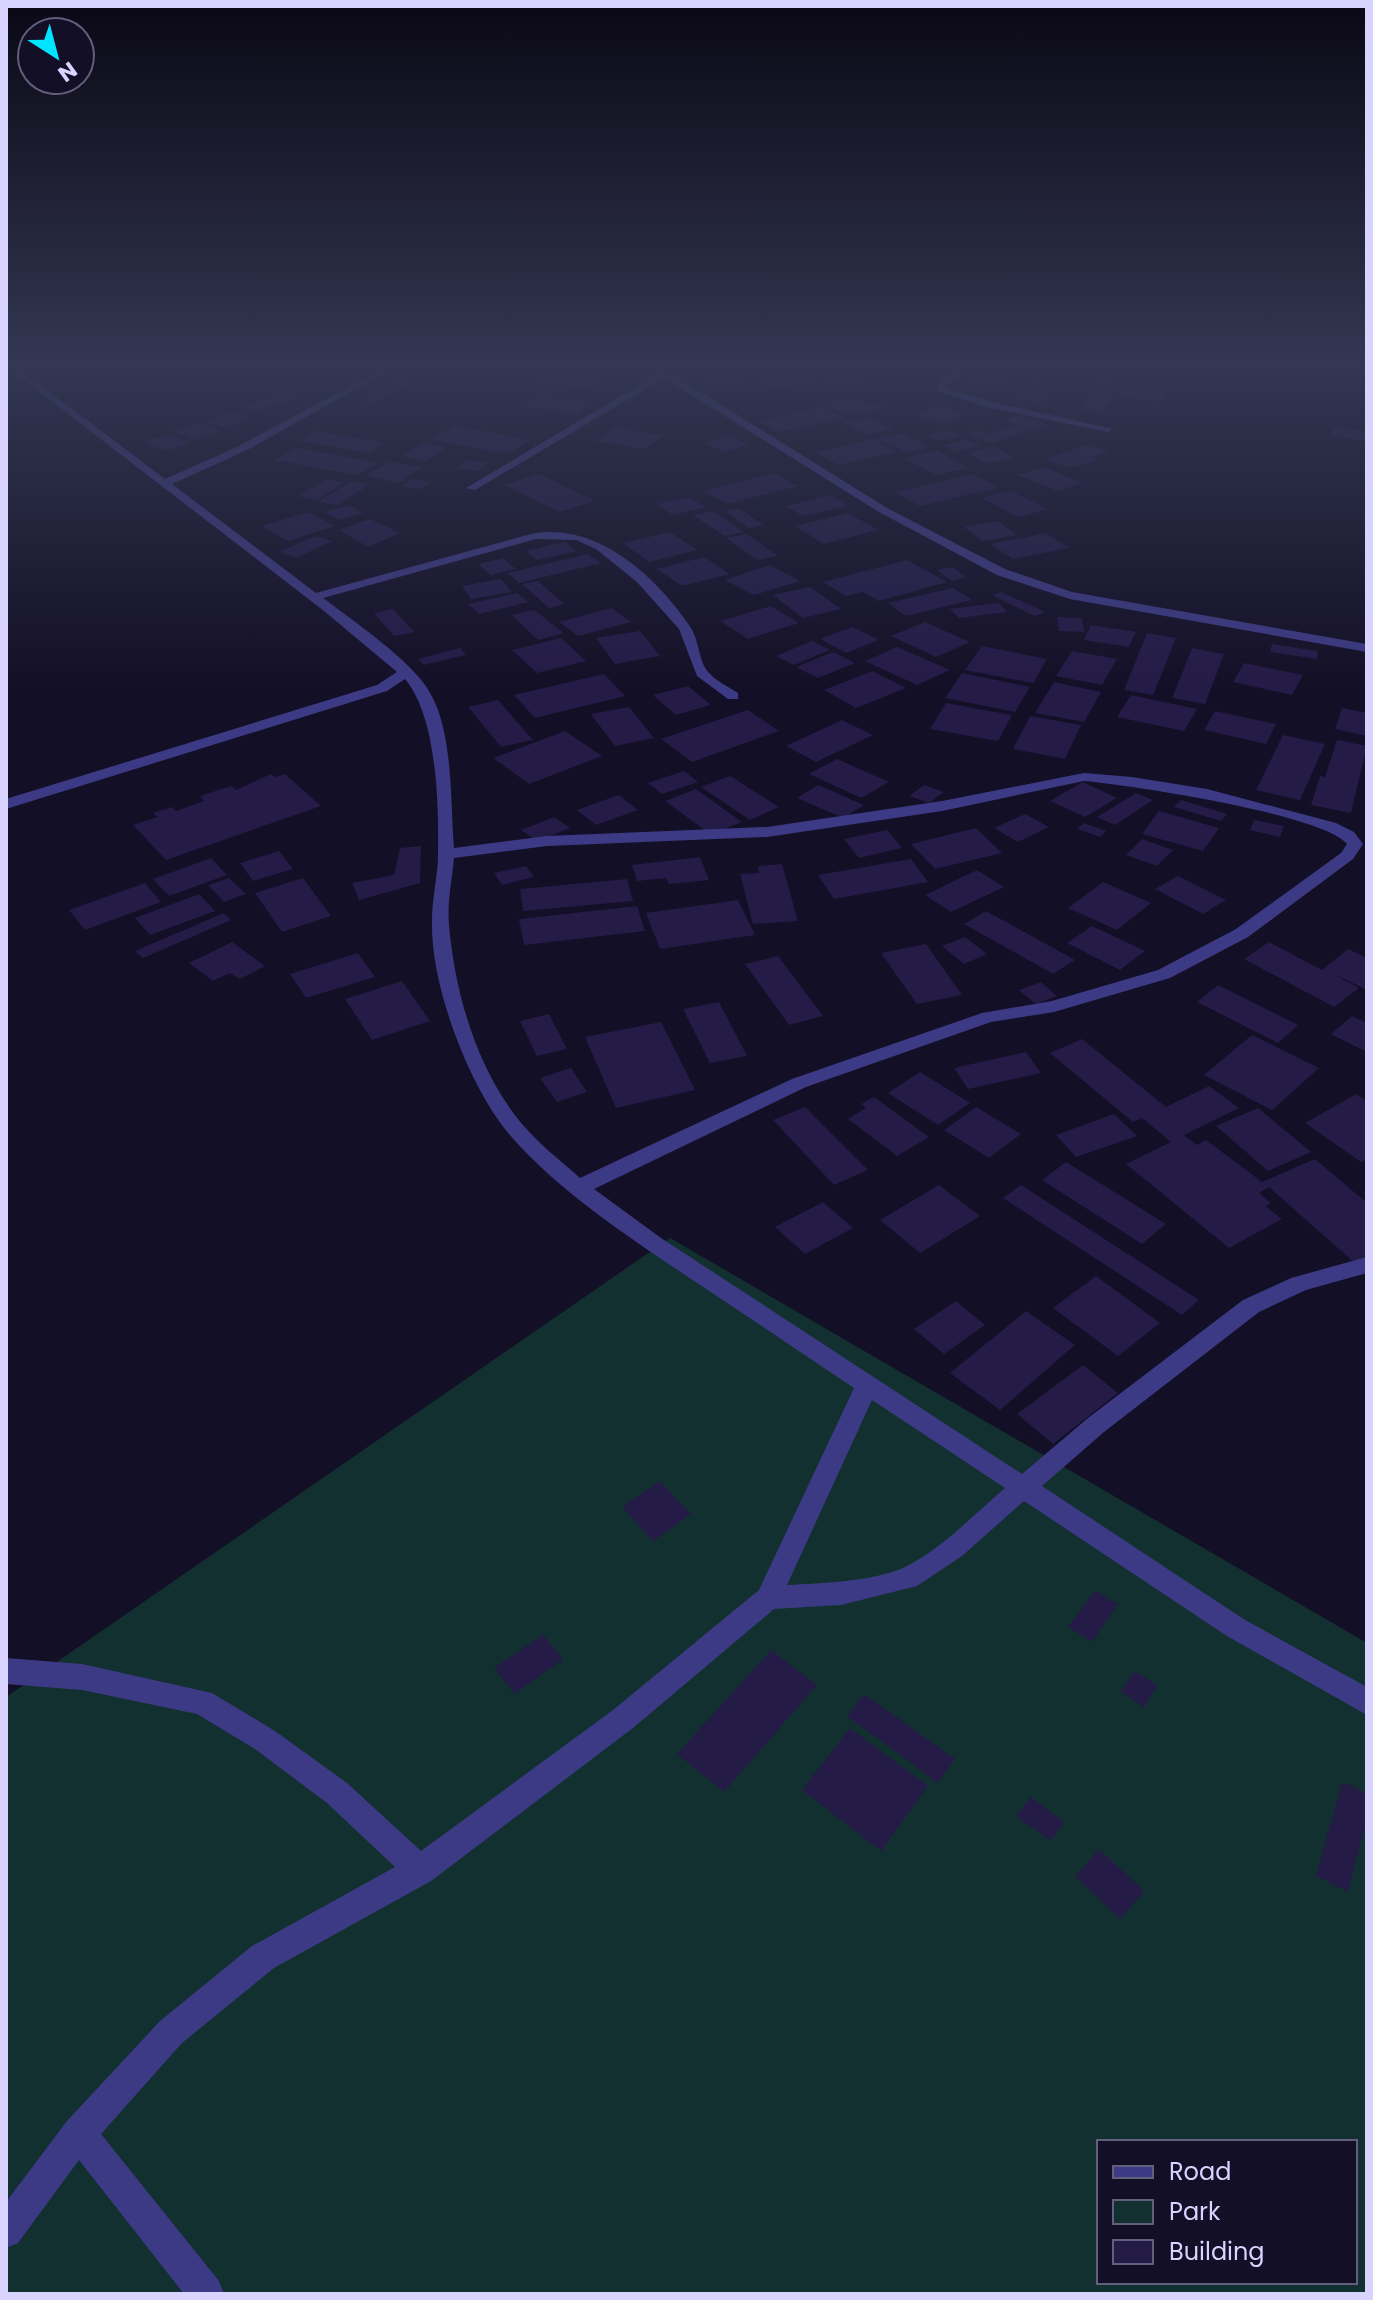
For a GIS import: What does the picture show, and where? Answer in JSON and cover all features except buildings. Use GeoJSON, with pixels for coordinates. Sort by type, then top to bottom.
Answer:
{"type":"FeatureCollection","features":[{"type":"Feature","properties":{"kind":"street"},"geometry":{"type":"LineString","coordinates":[[149,473],[314,597],[406,672],[423,692],[440,754],[446,854],[440,923],[452,998],[463,1035],[486,1082],[515,1128],[578,1188],[653,1243],[1236,1628],[1367,1702]]}},
{"type":"Feature","properties":{"kind":"street"},"geometry":{"type":"LineString","coordinates":[[163,484],[188,473]]}},
{"type":"Feature","properties":{"kind":"street"},"geometry":{"type":"LineString","coordinates":[[471,488],[496,473]]}},
{"type":"Feature","properties":{"kind":"street"},"geometry":{"type":"LineString","coordinates":[[824,473],[883,510],[1011,576],[1070,595],[1367,648]]}},
{"type":"Feature","properties":{"kind":"street"},"geometry":{"type":"LineString","coordinates":[[314,597],[535,536],[553,534],[575,537],[594,542],[645,584],[684,627],[695,649],[700,670],[733,696]]}},
{"type":"Feature","properties":{"kind":"street"},"geometry":{"type":"LineString","coordinates":[[6,804],[382,688],[406,672]]}},
{"type":"Feature","properties":{"kind":"street"},"geometry":{"type":"LineString","coordinates":[[382,688],[423,692]]}},
{"type":"Feature","properties":{"kind":"street"},"geometry":{"type":"LineString","coordinates":[[446,854],[547,841],[767,832],[942,806],[1084,777],[1132,781],[1207,794],[1330,826],[1348,835],[1355,844],[1347,856],[1242,933],[1164,974],[1054,1006],[988,1017],[799,1083],[578,1188]]}},
{"type":"Feature","properties":{"kind":"street"},"geometry":{"type":"LineString","coordinates":[[768,1598],[841,1593],[908,1578],[953,1548],[1096,1425],[1251,1306],[1299,1284],[1367,1265]]}},
{"type":"Feature","properties":{"kind":"street"},"geometry":{"type":"LineString","coordinates":[[6,2231],[79,2133],[171,2032],[263,1957],[420,1870],[623,1719],[768,1598],[867,1386]]}},
{"type":"Feature","properties":{"kind":"street"},"geometry":{"type":"LineString","coordinates":[[6,1671],[82,1677],[202,1702],[265,1740],[337,1793],[420,1870]]}},
{"type":"Feature","properties":{"kind":"street"},"geometry":{"type":"LineString","coordinates":[[79,2133],[206,2294]]}},
{"type":"Feature","properties":{"kind":"green space"},"geometry":{"type":"Polygon","coordinates":[[[670,1238],[1367,1643],[1367,2294],[6,2294],[6,1697],[670,1238]]]}}]}
